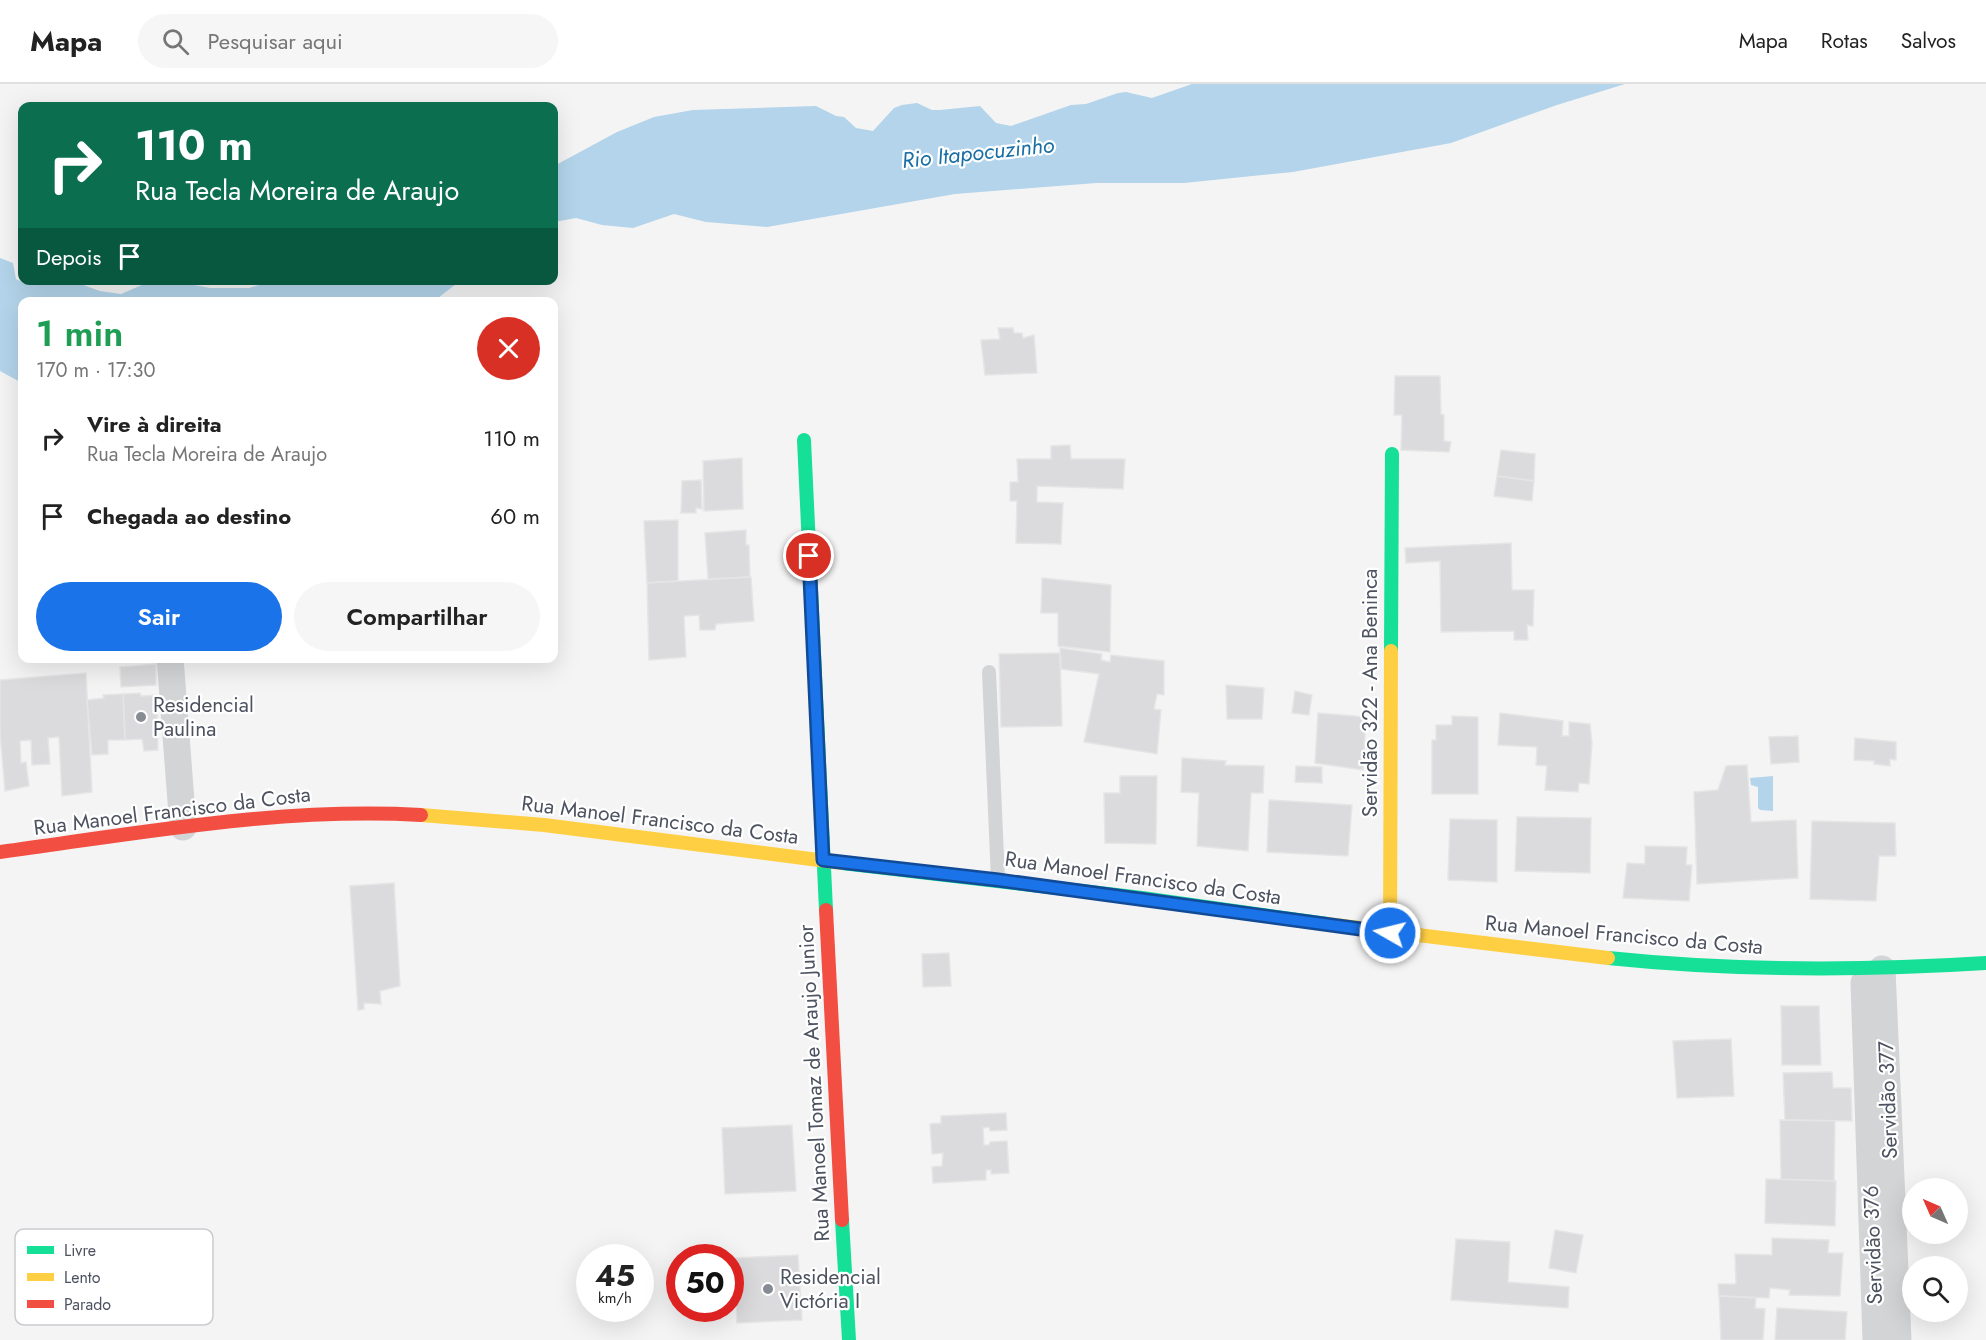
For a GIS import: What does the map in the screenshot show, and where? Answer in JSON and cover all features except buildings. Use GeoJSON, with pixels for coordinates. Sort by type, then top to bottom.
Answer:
{"type":"FeatureCollection","features":[{"type":"Feature","properties":{"kind":"main road","name":"Rua Manoel Tomaz de Araujo Junior"},"geometry":{"type":"LineString","coordinates":[[804,440],[823,860],[849,1340]]}},
{"type":"Feature","properties":{"kind":"main road","name":"Servidão 322 - Ana Beninca"},"geometry":{"type":"LineString","coordinates":[[1390,933],[1392,454]]}},
{"type":"Feature","properties":{"kind":"main road","name":"Rua Manoel Francisco da Costa"},"geometry":{"type":"LineString","coordinates":[[4,851],[293,815],[408,814],[536,826],[998,880],[1520,949],[1658,961],[1873,969],[1986,963]]}},
{"type":"Feature","properties":{"kind":"street"},"geometry":{"type":"LineString","coordinates":[[170,663],[183,827]]}},
{"type":"Feature","properties":{"kind":"street","name":"Servidão 376"},"geometry":{"type":"LineString","coordinates":[[1873,969],[1876,1340]]}},
{"type":"Feature","properties":{"kind":"street","name":"Servidão 377"},"geometry":{"type":"LineString","coordinates":[[1873,969],[1898,1340]]}},
{"type":"Feature","properties":{"kind":"lane"},"geometry":{"type":"LineString","coordinates":[[989,672],[998,880]]}},
{"type":"Feature","properties":{"kind":"water","name":"Rio Itapocuzinho"},"geometry":{"type":"Polygon","coordinates":[[[1192,84],[1625,84],[1557,105],[1451,143],[1293,172],[1184,183],[1096,183],[955,194],[767,227],[706,222],[674,214],[633,228],[602,225],[576,218],[558,221],[558,164],[617,132],[654,117],[693,110],[816,106],[836,116],[844,117],[856,128],[873,131],[894,108],[917,103],[932,110],[980,106],[996,123],[1011,126],[1071,105],[1086,104],[1118,93],[1126,92],[1152,98],[1192,84]]]}},
{"type":"Feature","properties":{"kind":"water"},"geometry":{"type":"Polygon","coordinates":[[[0,258],[13,263],[18,285],[83,285],[100,291],[121,294],[142,285],[249,288],[259,285],[455,285],[439,297],[18,297],[18,381],[0,371],[0,258]]]}},
{"type":"Feature","properties":{"kind":"water"},"geometry":{"type":"Polygon","coordinates":[[[1773,776],[1773,811],[1760,810],[1758,808],[1758,787],[1751,785],[1750,778],[1773,776]]]}},
{"type":"Feature","properties":{"kind":"traffic: fast"},"geometry":{"type":"LineString","coordinates":[[804,440],[826,910]]}},
{"type":"Feature","properties":{"kind":"traffic: fast"},"geometry":{"type":"LineString","coordinates":[[1391,651],[1392,454]]}},
{"type":"Feature","properties":{"kind":"traffic: fast"},"geometry":{"type":"LineString","coordinates":[[842,863],[1142,898],[1327,924]]}},
{"type":"Feature","properties":{"kind":"traffic: fast"},"geometry":{"type":"LineString","coordinates":[[1608,958],[1702,965],[1797,968],[1986,963]]}},
{"type":"Feature","properties":{"kind":"traffic: fast"},"geometry":{"type":"LineString","coordinates":[[842,1220],[849,1340]]}},
{"type":"Feature","properties":{"kind":"traffic: slow"},"geometry":{"type":"LineString","coordinates":[[1390,933],[1391,651]]}},
{"type":"Feature","properties":{"kind":"traffic: slow"},"geometry":{"type":"LineString","coordinates":[[421,815],[544,825],[842,863]]}},
{"type":"Feature","properties":{"kind":"traffic: slow"},"geometry":{"type":"LineString","coordinates":[[1327,924],[1608,958]]}},
{"type":"Feature","properties":{"kind":"traffic: jam"},"geometry":{"type":"LineString","coordinates":[[0,852],[210,823],[263,818],[315,815],[421,815]]}},
{"type":"Feature","properties":{"kind":"traffic: jam"},"geometry":{"type":"LineString","coordinates":[[826,910],[842,1220]]}},
{"type":"Feature","properties":{"kind":"place","name":"Residencial Paulina"},"geometry":{"type":"Point","coordinates":[141,717]}},
{"type":"Feature","properties":{"kind":"place","name":"Residencial Victória I"},"geometry":{"type":"Point","coordinates":[768,1289]}},
{"type":"Feature","properties":{"kind":"route"},"geometry":{"type":"LineString","coordinates":[[809,556],[823,860],[998,880],[1390,933]]}}]}
